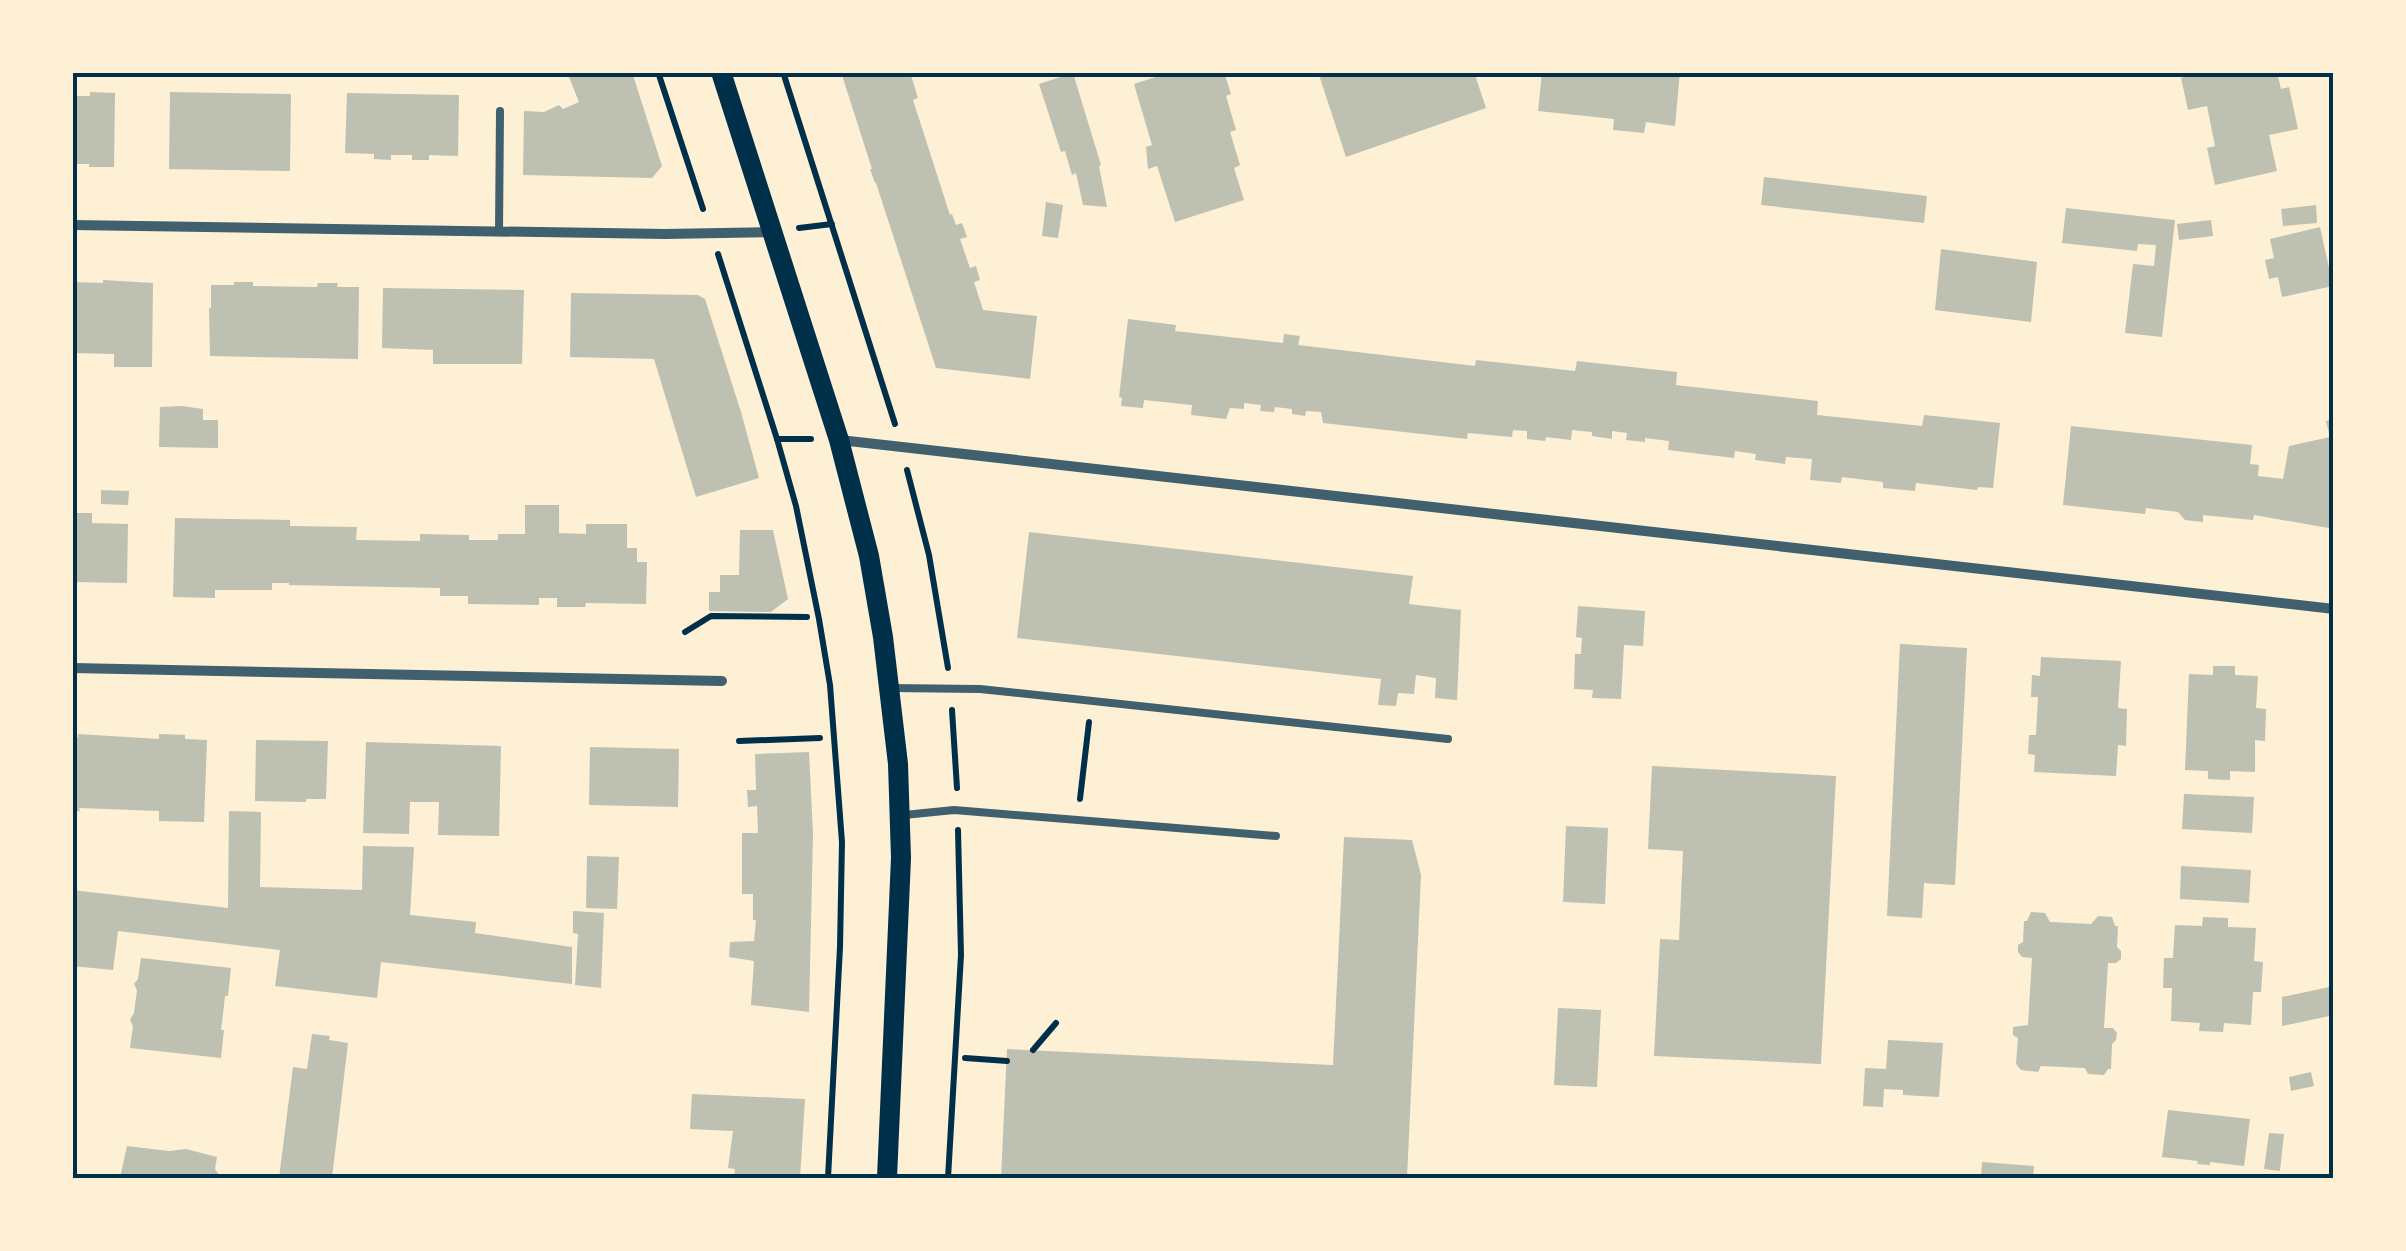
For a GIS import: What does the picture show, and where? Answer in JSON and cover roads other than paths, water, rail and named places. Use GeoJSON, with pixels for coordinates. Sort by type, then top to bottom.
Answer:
{"type":"FeatureCollection","features":[{"type":"Feature","properties":{"kind":"main road"},"geometry":{"type":"LineString","coordinates":[[722,72],[839,440],[870,556],[890,688],[898,764],[900,913],[887,1178]]}},
{"type":"Feature","properties":{"kind":"street"},"geometry":{"type":"LineString","coordinates":[[72,224],[499,232],[772,232]]}},
{"type":"Feature","properties":{"kind":"street"},"geometry":{"type":"LineString","coordinates":[[839,440],[2334,609]]}},
{"type":"Feature","properties":{"kind":"street"},"geometry":{"type":"LineString","coordinates":[[72,668],[722,681]]}},
{"type":"Feature","properties":{"kind":"lane"},"geometry":{"type":"LineString","coordinates":[[499,232],[500,111]]}},
{"type":"Feature","properties":{"kind":"lane"},"geometry":{"type":"LineString","coordinates":[[890,688],[980,689],[1448,739]]}},
{"type":"Feature","properties":{"kind":"lane"},"geometry":{"type":"LineString","coordinates":[[900,816],[954,810],[1276,836]]}}]}
